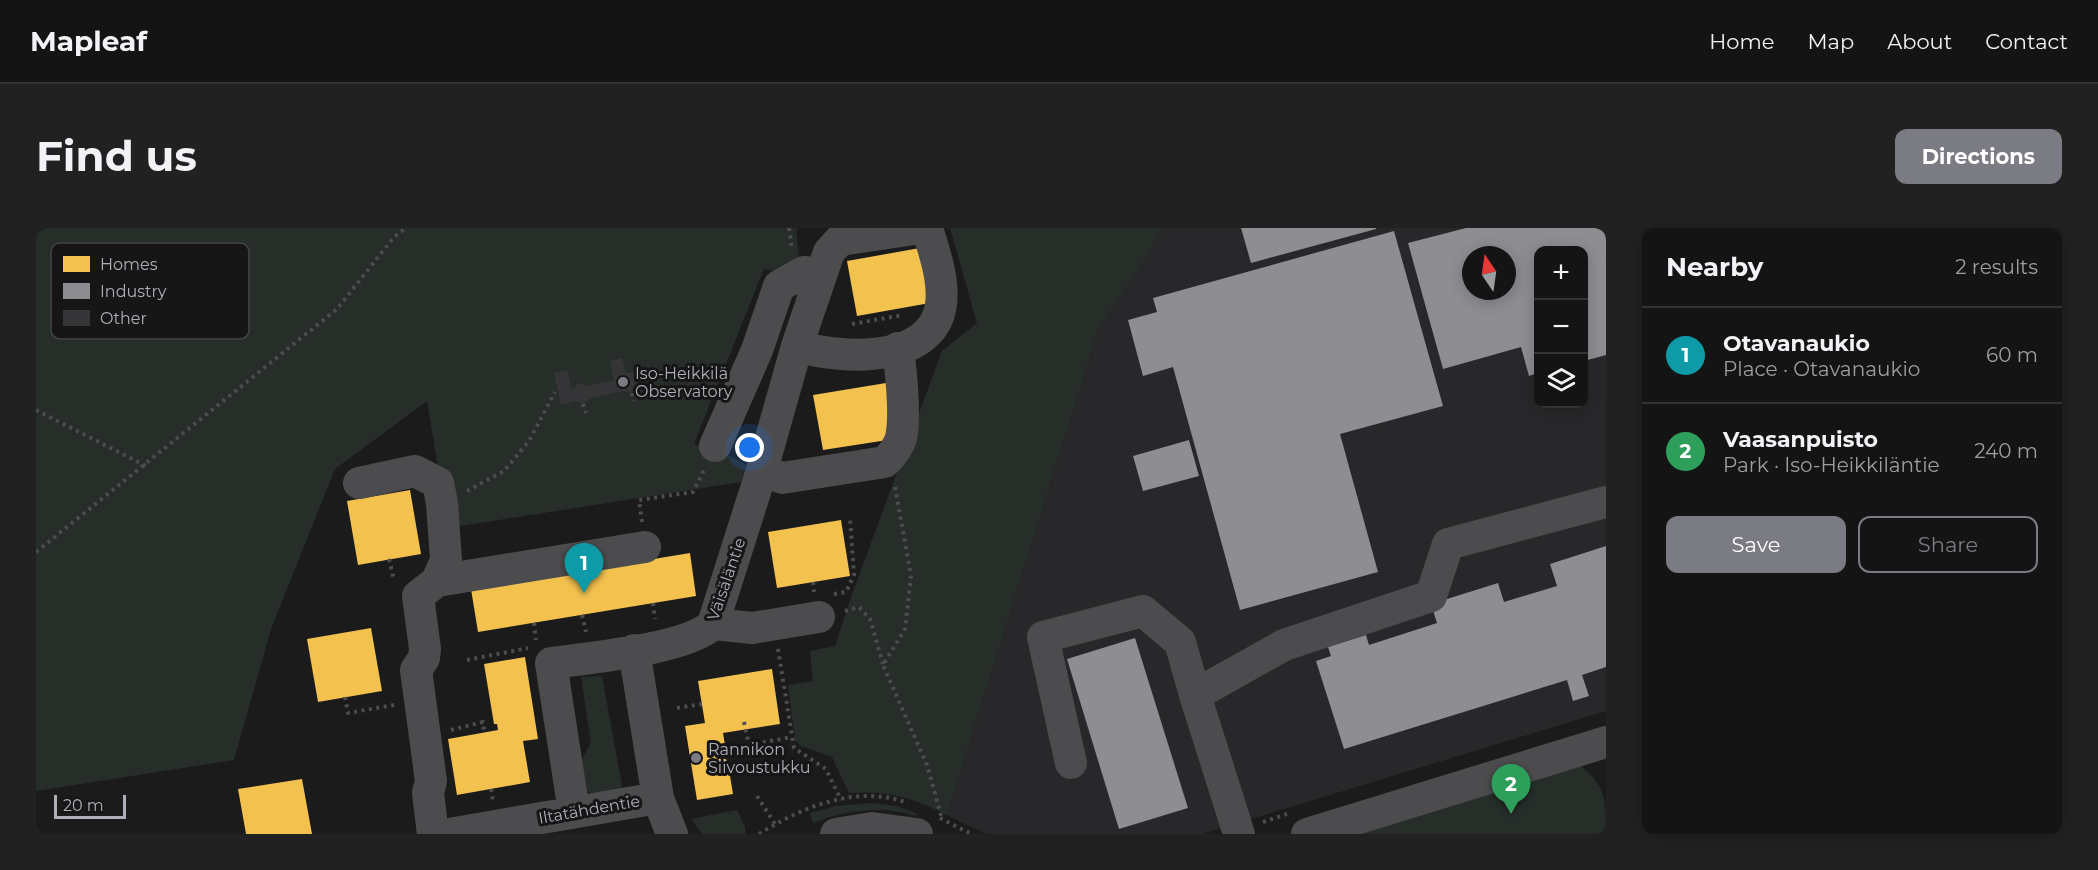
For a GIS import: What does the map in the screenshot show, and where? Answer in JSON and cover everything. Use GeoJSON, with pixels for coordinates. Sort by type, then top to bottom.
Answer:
{"type":"FeatureCollection","features":[{"type":"Feature","properties":{"kind":"street","name":"Väisäläntie"},"geometry":{"type":"LineString","coordinates":[[574,812],[551,663],[634,650],[697,635],[713,624],[762,470],[797,346],[829,252],[840,240],[921,228]]}},
{"type":"Feature","properties":{"kind":"street"},"geometry":{"type":"LineString","coordinates":[[797,346],[819,353],[859,356],[898,348],[922,338],[937,319],[941,286],[927,228]]}},
{"type":"Feature","properties":{"kind":"street"},"geometry":{"type":"LineString","coordinates":[[716,446],[757,350],[779,286],[804,272],[820,274]]}},
{"type":"Feature","properties":{"kind":"street"},"geometry":{"type":"LineString","coordinates":[[762,470],[782,478],[885,462],[895,452],[901,438],[902,375],[898,348]]}},
{"type":"Feature","properties":{"kind":"street"},"geometry":{"type":"LineString","coordinates":[[359,483],[415,471],[438,483],[442,503],[446,560],[417,586]]}},
{"type":"Feature","properties":{"kind":"street"},"geometry":{"type":"LineString","coordinates":[[1195,695],[1284,645],[1431,596],[1448,544],[1606,502]]}},
{"type":"Feature","properties":{"kind":"street"},"geometry":{"type":"LineString","coordinates":[[417,586],[645,547]]}},
{"type":"Feature","properties":{"kind":"street"},"geometry":{"type":"LineString","coordinates":[[417,586],[425,649],[424,658],[416,670],[431,781],[428,793],[433,834]]}},
{"type":"Feature","properties":{"kind":"street"},"geometry":{"type":"LineString","coordinates":[[1071,763],[1043,637],[1143,611],[1180,642],[1239,834]]}},
{"type":"Feature","properties":{"kind":"street"},"geometry":{"type":"LineString","coordinates":[[713,624],[752,628],[819,617]]}},
{"type":"Feature","properties":{"kind":"street"},"geometry":{"type":"LineString","coordinates":[[634,650],[658,798],[672,834]]}},
{"type":"Feature","properties":{"kind":"street"},"geometry":{"type":"LineString","coordinates":[[1307,834],[1606,742]]}},
{"type":"Feature","properties":{"kind":"street","name":"Iltatähdentie"},"geometry":{"type":"LineString","coordinates":[[449,834],[658,798]]}},
{"type":"Feature","properties":{"kind":"street"},"geometry":{"type":"LineString","coordinates":[[836,834],[872,828],[929,826]]}},
{"type":"Feature","properties":{"kind":"path"},"geometry":{"type":"LineString","coordinates":[[36,552],[146,466],[337,309],[394,237],[406,228]]}},
{"type":"Feature","properties":{"kind":"path"},"geometry":{"type":"LineString","coordinates":[[892,310],[893,317]]}},
{"type":"Feature","properties":{"kind":"path"},"geometry":{"type":"LineString","coordinates":[[852,324],[883,319]]}},
{"type":"Feature","properties":{"kind":"path"},"geometry":{"type":"LineString","coordinates":[[442,503],[504,471],[530,441],[555,392]]}},
{"type":"Feature","properties":{"kind":"path"},"geometry":{"type":"LineString","coordinates":[[632,393],[634,401]]}},
{"type":"Feature","properties":{"kind":"path"},"geometry":{"type":"LineString","coordinates":[[584,404],[586,413]]}},
{"type":"Feature","properties":{"kind":"path"},"geometry":{"type":"LineString","coordinates":[[36,410],[146,466]]}},
{"type":"Feature","properties":{"kind":"path"},"geometry":{"type":"LineString","coordinates":[[645,547],[639,500],[693,492],[716,446]]}},
{"type":"Feature","properties":{"kind":"path"},"geometry":{"type":"LineString","coordinates":[[883,664],[905,629],[911,576],[895,487],[897,476],[895,452]]}},
{"type":"Feature","properties":{"kind":"path"},"geometry":{"type":"LineString","coordinates":[[850,518],[854,575],[851,582]]}},
{"type":"Feature","properties":{"kind":"path"},"geometry":{"type":"LineString","coordinates":[[389,559],[417,586]]}},
{"type":"Feature","properties":{"kind":"path"},"geometry":{"type":"LineString","coordinates":[[652,603],[656,626]]}},
{"type":"Feature","properties":{"kind":"path"},"geometry":{"type":"LineString","coordinates":[[819,617],[859,608],[870,619],[883,664],[927,765],[929,826]]}},
{"type":"Feature","properties":{"kind":"path"},"geometry":{"type":"LineString","coordinates":[[582,615],[586,636]]}},
{"type":"Feature","properties":{"kind":"path"},"geometry":{"type":"LineString","coordinates":[[534,623],[537,647]]}},
{"type":"Feature","properties":{"kind":"path"},"geometry":{"type":"LineString","coordinates":[[775,624],[794,748],[826,769],[841,800]]}},
{"type":"Feature","properties":{"kind":"path"},"geometry":{"type":"LineString","coordinates":[[466,660],[528,648],[530,660]]}},
{"type":"Feature","properties":{"kind":"path"},"geometry":{"type":"LineString","coordinates":[[345,698],[348,713],[400,704]]}},
{"type":"Feature","properties":{"kind":"path"},"geometry":{"type":"LineString","coordinates":[[677,708],[702,704]]}},
{"type":"Feature","properties":{"kind":"path"},"geometry":{"type":"LineString","coordinates":[[483,722],[484,732]]}},
{"type":"Feature","properties":{"kind":"path"},"geometry":{"type":"LineString","coordinates":[[744,722],[749,745],[792,738]]}},
{"type":"Feature","properties":{"kind":"path"},"geometry":{"type":"LineString","coordinates":[[757,796],[775,824]]}},
{"type":"Feature","properties":{"kind":"shaded area"},"geometry":{"type":"Polygon","coordinates":[[[36,228],[799,228],[796,230],[800,263],[789,274],[764,269],[694,444],[727,455],[747,465],[741,482],[448,528],[427,401],[335,469],[271,629],[234,760],[36,791],[36,228]]]}},
{"type":"Feature","properties":{"kind":"shaded area"},"geometry":{"type":"Polygon","coordinates":[[[950,228],[1165,228],[1099,328],[947,815],[900,796],[863,792],[849,793],[832,757],[801,746],[795,740],[788,685],[813,681],[810,651],[835,646],[942,351],[977,323],[950,228]]]}},
{"type":"Feature","properties":{"kind":"shaded area"},"geometry":{"type":"Polygon","coordinates":[[[1165,228],[1606,228],[1606,711],[1202,834],[986,834],[947,815],[1099,328],[1165,228]]]}},
{"type":"Feature","properties":{"kind":"shaded area"},"geometry":{"type":"Polygon","coordinates":[[[602,676],[623,791],[594,794],[583,790],[579,765],[591,743],[581,677],[602,676]]]}},
{"type":"Feature","properties":{"kind":"shaded area"},"geometry":{"type":"Polygon","coordinates":[[[1579,764],[1595,780],[1603,794],[1606,834],[1352,834],[1579,764]]]}},
{"type":"Feature","properties":{"kind":"shaded area"},"geometry":{"type":"Polygon","coordinates":[[[871,803],[897,806],[917,814],[916,816],[891,811],[864,810],[813,823],[810,813],[836,806],[871,803]]]}},
{"type":"Feature","properties":{"kind":"shaded area"},"geometry":{"type":"Polygon","coordinates":[[[737,810],[745,827],[745,834],[702,834],[691,819],[737,810]]]}},
{"type":"Feature","properties":{"kind":"building: Homes"},"geometry":{"type":"Polygon","coordinates":[[[920,248],[930,303],[857,316],[847,261],[920,248]]]}},
{"type":"Feature","properties":{"kind":"building: Homes"},"geometry":{"type":"Polygon","coordinates":[[[886,383],[894,439],[823,450],[813,395],[886,383]]]}},
{"type":"Feature","properties":{"kind":"building: Homes"},"geometry":{"type":"Polygon","coordinates":[[[410,490],[421,554],[358,565],[347,501],[410,490]]]}},
{"type":"Feature","properties":{"kind":"building: Homes"},"geometry":{"type":"Polygon","coordinates":[[[841,520],[850,576],[777,588],[768,532],[841,520]]]}},
{"type":"Feature","properties":{"kind":"building: Homes"},"geometry":{"type":"Polygon","coordinates":[[[690,553],[696,596],[478,632],[471,589],[690,553]]]}},
{"type":"Feature","properties":{"kind":"building: Homes"},"geometry":{"type":"Polygon","coordinates":[[[371,628],[382,691],[318,702],[307,639],[371,628]]]}},
{"type":"Feature","properties":{"kind":"building: Homes"},"geometry":{"type":"Polygon","coordinates":[[[525,657],[538,739],[523,741],[530,782],[457,795],[448,739],[498,730],[497,724],[494,724],[484,664],[525,657]]]}},
{"type":"Feature","properties":{"kind":"building: Homes"},"geometry":{"type":"Polygon","coordinates":[[[772,669],[780,724],[723,733],[733,794],[697,800],[685,726],[705,723],[698,681],[772,669]]]}},
{"type":"Feature","properties":{"kind":"building: Homes"},"geometry":{"type":"Polygon","coordinates":[[[302,779],[312,834],[246,834],[238,789],[302,779]]]}},
{"type":"Feature","properties":{"kind":"building: Industry"},"geometry":{"type":"Polygon","coordinates":[[[1241,228],[1376,228],[1376,229],[1251,263],[1241,228]]]}},
{"type":"Feature","properties":{"kind":"building: Industry"},"geometry":{"type":"Polygon","coordinates":[[[1466,228],[1606,228],[1606,355],[1588,360],[1588,246],[1534,246],[1534,374],[1529,376],[1521,347],[1443,369],[1408,243],[1466,228]]]}},
{"type":"Feature","properties":{"kind":"building: Industry"},"geometry":{"type":"Polygon","coordinates":[[[1394,231],[1443,406],[1340,434],[1378,572],[1240,610],[1173,367],[1143,376],[1128,320],[1157,312],[1153,298],[1394,231]]]}},
{"type":"Feature","properties":{"kind":"building: Industry"},"geometry":{"type":"Polygon","coordinates":[[[1189,440],[1199,476],[1143,491],[1133,456],[1189,440]]]}},
{"type":"Feature","properties":{"kind":"building: Industry"},"geometry":{"type":"Polygon","coordinates":[[[1606,546],[1606,667],[1582,675],[1589,696],[1573,701],[1567,680],[1344,749],[1316,661],[1331,656],[1328,647],[1366,635],[1369,645],[1437,623],[1431,604],[1498,583],[1504,602],[1557,586],[1550,564],[1606,546]]]}},
{"type":"Feature","properties":{"kind":"building: Industry"},"geometry":{"type":"Polygon","coordinates":[[[1135,638],[1188,808],[1119,829],[1067,659],[1135,638]]]}},
{"type":"Feature","properties":{"kind":"building: Other","name":"Iso-Heikkilä Observatory"},"geometry":{"type":"Polygon","coordinates":[[[622,358],[626,373],[635,373],[639,378],[639,387],[635,392],[623,391],[591,398],[583,404],[575,401],[561,405],[554,373],[567,370],[572,390],[579,383],[588,386],[614,380],[610,361],[622,358]]]}},
{"type":"Feature","properties":{"kind":"place","name":"Iso-Heikkilä Observatory"},"geometry":{"type":"Point","coordinates":[623,382]}},
{"type":"Feature","properties":{"kind":"place","name":"Otavanaukio"},"geometry":{"type":"Point","coordinates":[584,593]}},
{"type":"Feature","properties":{"kind":"place","name":"Rannikon Siivoustukku"},"geometry":{"type":"Point","coordinates":[696,758]}},
{"type":"Feature","properties":{"kind":"place","name":"Vaasanpuisto"},"geometry":{"type":"Point","coordinates":[1511,814]}}]}
